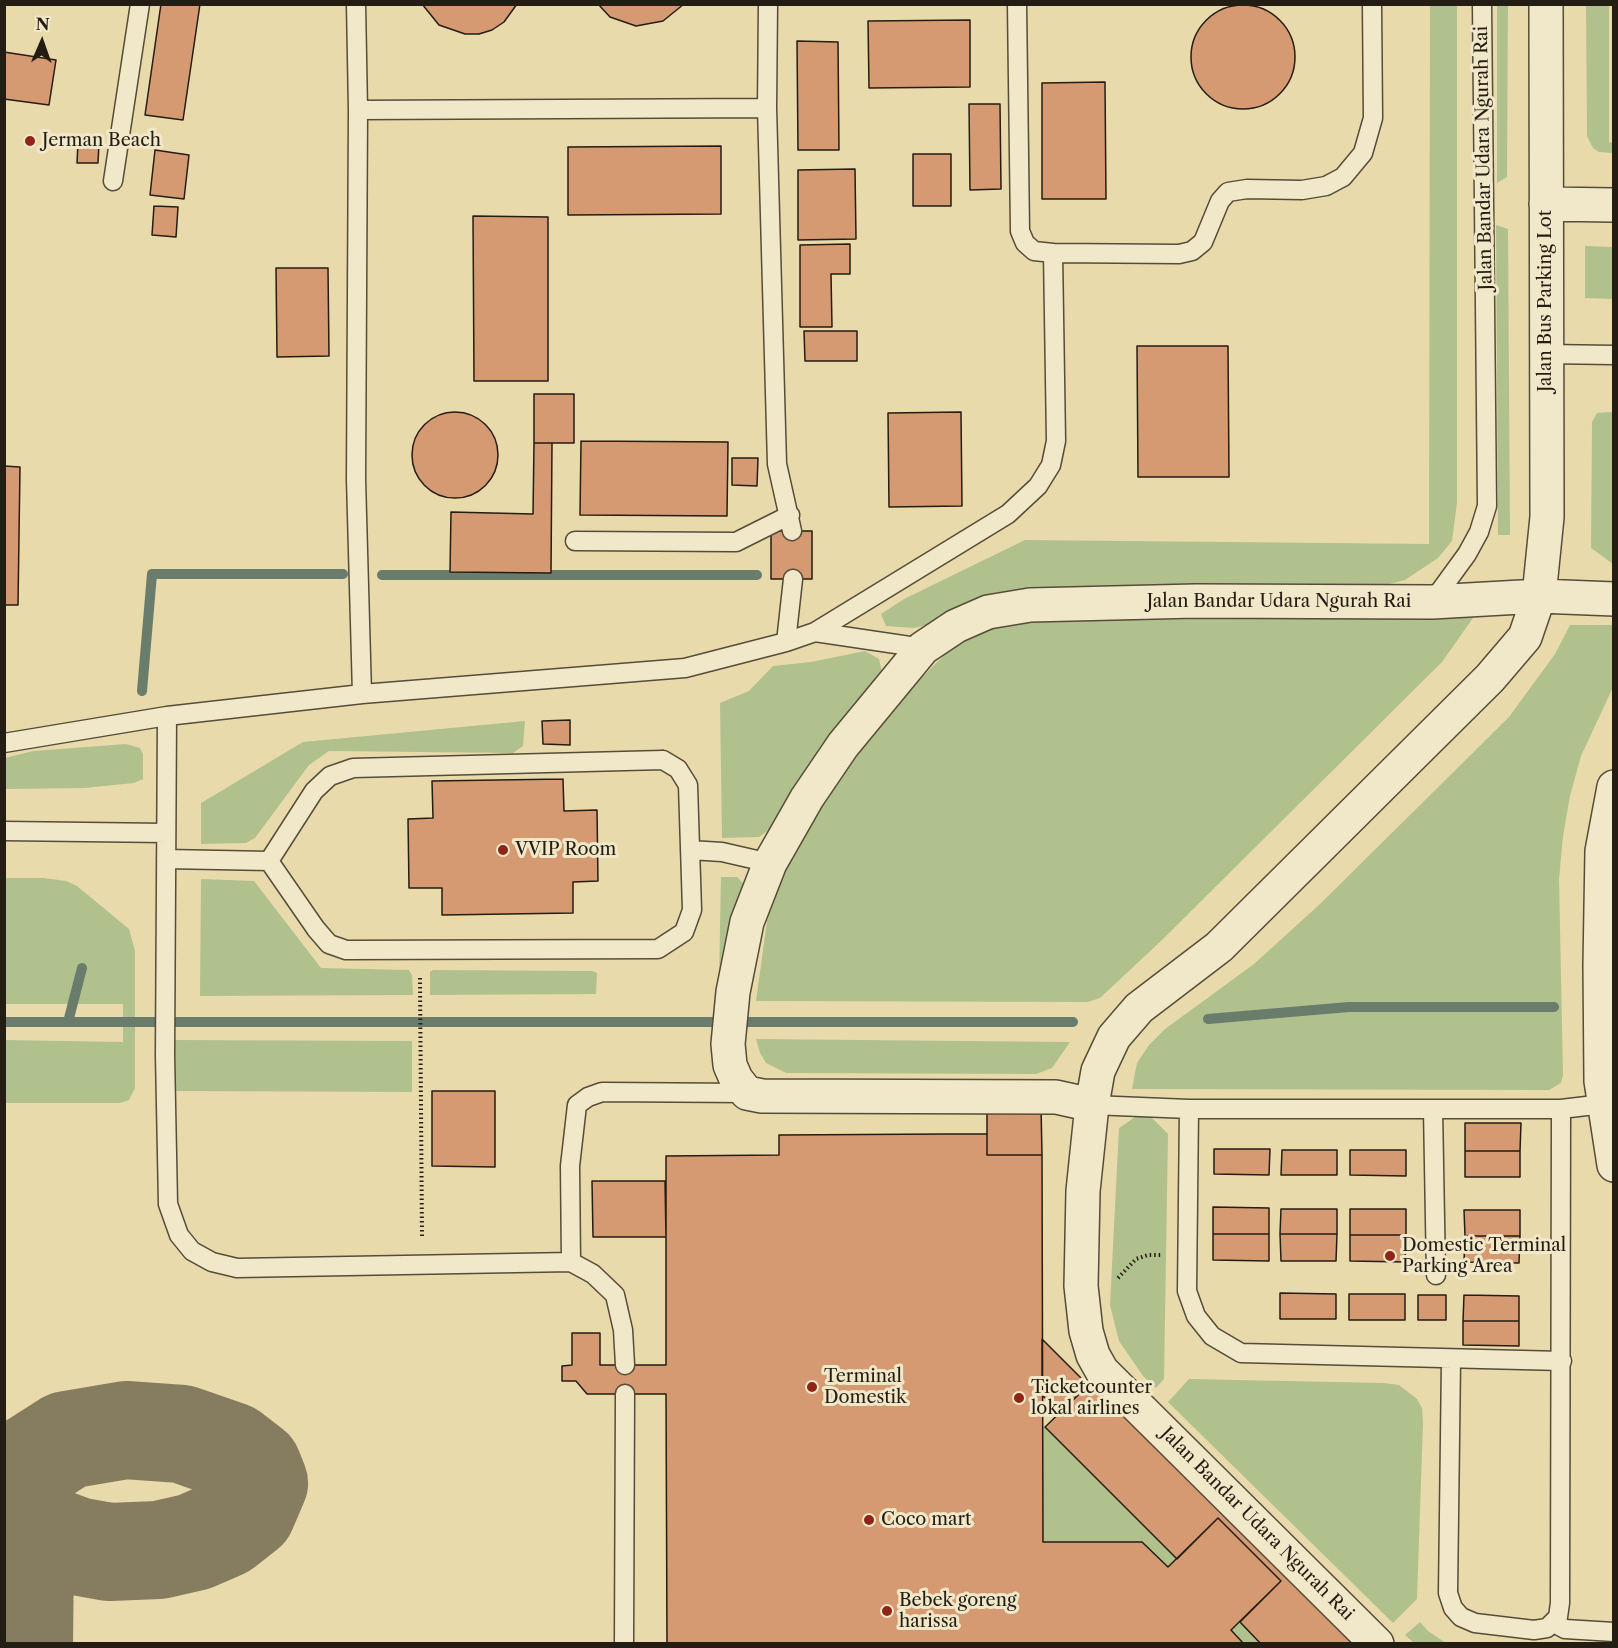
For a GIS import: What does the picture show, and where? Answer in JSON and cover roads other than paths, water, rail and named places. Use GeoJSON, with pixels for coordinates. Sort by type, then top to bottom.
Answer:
{"type":"FeatureCollection","features":[{"type":"Feature","properties":{"kind":"street","name":"Jalan Bus Parking Lot"},"geometry":{"type":"LineString","coordinates":[[1539,597],[1547,517],[1545,4]]}},
{"type":"Feature","properties":{"kind":"street"},"geometry":{"type":"LineString","coordinates":[[1546,204],[1614,205]]}},
{"type":"Feature","properties":{"kind":"street"},"geometry":{"type":"LineString","coordinates":[[1432,602],[1539,597],[1614,599]]}},
{"type":"Feature","properties":{"kind":"street","name":"Jalan Bandar Udara Ngurah Rai"},"geometry":{"type":"LineString","coordinates":[[1377,1644],[1102,1371],[1093,1355],[1086,1331],[1081,1286],[1083,1191],[1092,1105],[1098,1071],[1110,1046],[1138,1008],[1219,947],[1490,678],[1525,637],[1539,597]]}},
{"type":"Feature","properties":{"kind":"street","name":"Jalan Bandar Udara Ngurah Rai"},"geometry":{"type":"LineString","coordinates":[[747,1093],[736,1079],[730,1065],[728,1044],[733,992],[747,922],[770,864],[807,798],[843,745],[923,648],[956,626],[988,612],[1030,605],[1196,601],[1432,602]]}},
{"type":"Feature","properties":{"kind":"street"},"geometry":{"type":"LineString","coordinates":[[1614,787],[1602,851],[1607,965],[1608,1104],[1614,1165]]}},
{"type":"Feature","properties":{"kind":"street"},"geometry":{"type":"LineString","coordinates":[[747,1093],[762,1096],[1056,1097],[1092,1105]]}},
{"type":"Feature","properties":{"kind":"lane"},"geometry":{"type":"LineString","coordinates":[[113,181],[140,4]]}},
{"type":"Feature","properties":{"kind":"lane"},"geometry":{"type":"LineString","coordinates":[[356,4],[358,110],[356,479],[362,694]]}},
{"type":"Feature","properties":{"kind":"lane"},"geometry":{"type":"LineString","coordinates":[[575,541],[736,542],[791,523],[777,464],[767,108],[768,4]]}},
{"type":"Feature","properties":{"kind":"lane"},"geometry":{"type":"LineString","coordinates":[[1017,4],[1020,231],[1025,243],[1034,251],[1053,253],[1179,254],[1192,250],[1203,242],[1220,201],[1228,192],[1247,189],[1302,190],[1326,186],[1343,177],[1363,153],[1373,118],[1372,4]]}},
{"type":"Feature","properties":{"kind":"lane","name":"Jalan Bandar Udara Ngurah Rai"},"geometry":{"type":"LineString","coordinates":[[1432,602],[1467,554],[1479,532],[1487,506],[1482,4]]}},
{"type":"Feature","properties":{"kind":"lane"},"geometry":{"type":"LineString","coordinates":[[358,110],[767,108]]}},
{"type":"Feature","properties":{"kind":"lane"},"geometry":{"type":"LineString","coordinates":[[4,743],[167,716],[362,694],[685,668],[786,642],[815,632],[1008,514],[1038,486],[1051,465],[1056,441],[1053,253]]}},
{"type":"Feature","properties":{"kind":"lane"},"geometry":{"type":"LineString","coordinates":[[1546,354],[1614,355]]}},
{"type":"Feature","properties":{"kind":"lane"},"geometry":{"type":"LineString","coordinates":[[786,642],[794,579]]}},
{"type":"Feature","properties":{"kind":"lane"},"geometry":{"type":"LineString","coordinates":[[815,632],[923,648]]}},
{"type":"Feature","properties":{"kind":"lane"},"geometry":{"type":"LineString","coordinates":[[167,716],[165,1055],[168,1204],[179,1235],[192,1251],[212,1262],[237,1268],[570,1262],[593,1274],[615,1295],[623,1330],[625,1365]]}},
{"type":"Feature","properties":{"kind":"lane"},"geometry":{"type":"LineString","coordinates":[[663,760],[678,770],[688,785],[692,910],[684,932],[658,949],[346,950],[329,944],[316,929],[269,861],[314,791],[330,776],[353,768],[663,760]]}},
{"type":"Feature","properties":{"kind":"lane"},"geometry":{"type":"LineString","coordinates":[[4,831],[166,833]]}},
{"type":"Feature","properties":{"kind":"lane"},"geometry":{"type":"LineString","coordinates":[[690,850],[722,852],[770,864]]}},
{"type":"Feature","properties":{"kind":"lane"},"geometry":{"type":"LineString","coordinates":[[166,858],[269,861]]}},
{"type":"Feature","properties":{"kind":"lane"},"geometry":{"type":"LineString","coordinates":[[570,1262],[570,1166],[577,1105],[588,1097],[602,1092],[747,1093]]}},
{"type":"Feature","properties":{"kind":"lane"},"geometry":{"type":"LineString","coordinates":[[1092,1105],[1189,1109],[1433,1109],[1561,1108],[1608,1104]]}},
{"type":"Feature","properties":{"kind":"lane"},"geometry":{"type":"LineString","coordinates":[[1451,1360],[1448,1593],[1453,1608],[1461,1617],[1475,1623],[1534,1630],[1547,1628],[1554,1623],[1560,1603],[1561,1108]]}},
{"type":"Feature","properties":{"kind":"lane"},"geometry":{"type":"LineString","coordinates":[[1189,1109],[1187,1291],[1196,1316],[1212,1336],[1241,1353],[1562,1361]]}},
{"type":"Feature","properties":{"kind":"lane"},"geometry":{"type":"LineString","coordinates":[[1433,1109],[1436,1275]]}},
{"type":"Feature","properties":{"kind":"lane"},"geometry":{"type":"LineString","coordinates":[[624,1644],[625,1394]]}},
{"type":"Feature","properties":{"kind":"lane"},"geometry":{"type":"LineString","coordinates":[[1554,1623],[1565,1629],[1614,1632]]}},
{"type":"Feature","properties":{"kind":"waterway"},"geometry":{"type":"LineString","coordinates":[[142,691],[152,574],[343,574]]}},
{"type":"Feature","properties":{"kind":"waterway"},"geometry":{"type":"LineString","coordinates":[[382,575],[757,575]]}},
{"type":"Feature","properties":{"kind":"waterway"},"geometry":{"type":"LineString","coordinates":[[68,1022],[82,968]]}},
{"type":"Feature","properties":{"kind":"waterway"},"geometry":{"type":"LineString","coordinates":[[1208,1019],[1349,1007],[1554,1007]]}},
{"type":"Feature","properties":{"kind":"waterway"},"geometry":{"type":"LineString","coordinates":[[4,1022],[1073,1022]]}},
{"type":"Feature","properties":{"kind":"place","name":"Jerman Beach"},"geometry":{"type":"Point","coordinates":[30,141]}},
{"type":"Feature","properties":{"kind":"place","name":"VVIP Room"},"geometry":{"type":"Point","coordinates":[503,850]}},
{"type":"Feature","properties":{"kind":"place","name":"Domestic Terminal Parking Area"},"geometry":{"type":"Point","coordinates":[1390,1256]}},
{"type":"Feature","properties":{"kind":"place","name":"Terminal Domestik"},"geometry":{"type":"Point","coordinates":[812,1387]}},
{"type":"Feature","properties":{"kind":"place","name":"Ticketcounter lokal airlines"},"geometry":{"type":"Point","coordinates":[1019,1398]}},
{"type":"Feature","properties":{"kind":"place","name":"Coco mart"},"geometry":{"type":"Point","coordinates":[869,1520]}},
{"type":"Feature","properties":{"kind":"place","name":"Bebek goreng harissa"},"geometry":{"type":"Point","coordinates":[887,1611]}}]}
